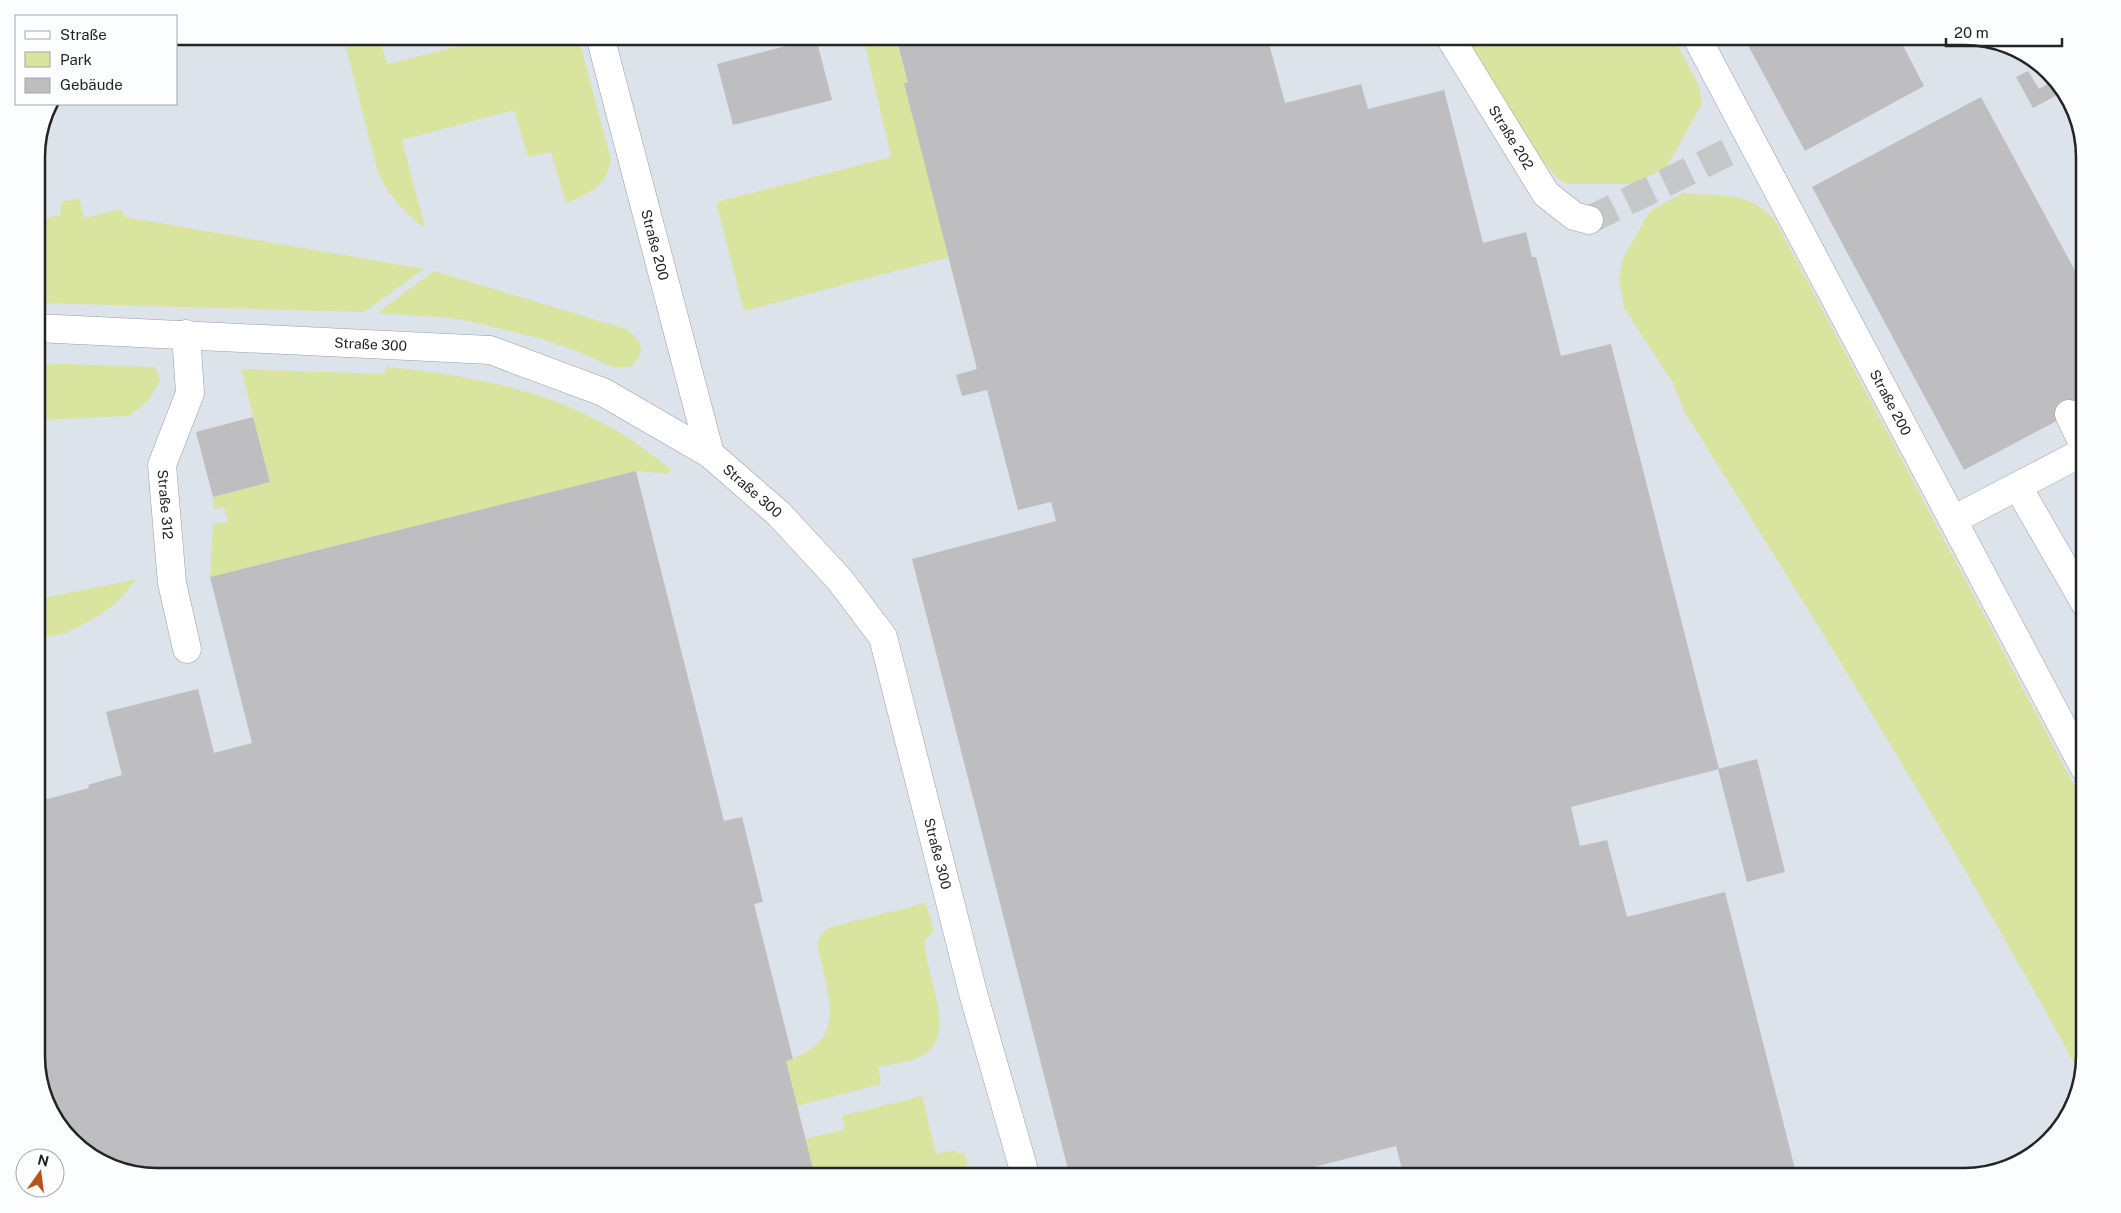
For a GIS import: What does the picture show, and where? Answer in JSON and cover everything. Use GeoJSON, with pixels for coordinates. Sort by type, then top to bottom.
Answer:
{"type":"FeatureCollection","features":[{"type":"Feature","properties":{"kind":"street","name":"Straße 200"},"geometry":{"type":"LineString","coordinates":[[602,45],[710,454]]}},
{"type":"Feature","properties":{"kind":"street","name":"Straße 202"},"geometry":{"type":"LineString","coordinates":[[1454,45],[1546,194],[1574,216],[1589,220]]}},
{"type":"Feature","properties":{"kind":"street","name":"Straße 200"},"geometry":{"type":"LineString","coordinates":[[1701,45],[2076,752]]}},
{"type":"Feature","properties":{"kind":"street","name":"Straße 300"},"geometry":{"type":"LineString","coordinates":[[45,328],[490,350],[603,392],[710,454],[779,514],[840,580],[883,637],[973,993],[1023,1168]]}},
{"type":"Feature","properties":{"kind":"street","name":"Straße 312"},"geometry":{"type":"LineString","coordinates":[[186,334],[190,393],[162,465],[172,583],[187,649]]}},
{"type":"Feature","properties":{"kind":"street"},"geometry":{"type":"LineString","coordinates":[[2069,414],[2076,429]]}},
{"type":"Feature","properties":{"kind":"street"},"geometry":{"type":"LineString","coordinates":[[1954,520],[2076,454]]}},
{"type":"Feature","properties":{"kind":"street"},"geometry":{"type":"LineString","coordinates":[[2018,486],[2076,587]]}},
{"type":"Feature","properties":{"kind":"shaded area"},"geometry":{"type":"Polygon","coordinates":[[[178,45],[1964,45],[1993,49],[2020,60],[2043,78],[2061,101],[2070,121],[2076,150],[2076,1056],[2072,1085],[2061,1112],[2043,1135],[2020,1153],[1993,1164],[1964,1168],[147,1167],[46,1073],[45,1063],[45,150],[49,128],[58,105],[178,105],[178,45]]]}},
{"type":"Feature","properties":{"kind":"green space"},"geometry":{"type":"Polygon","coordinates":[[[345,45],[382,45],[387,64],[463,45],[580,45],[611,160],[605,177],[600,184],[589,192],[566,204],[551,152],[528,157],[514,110],[402,140],[425,228],[398,204],[378,173],[345,45]]]}},
{"type":"Feature","properties":{"kind":"green space"},"geometry":{"type":"Polygon","coordinates":[[[865,45],[898,45],[908,83],[905,83],[949,257],[744,311],[716,202],[891,157],[865,45]]]}},
{"type":"Feature","properties":{"kind":"green space"},"geometry":{"type":"Polygon","coordinates":[[[1470,45],[1678,45],[1699,86],[1702,103],[1667,167],[1633,184],[1568,184],[1558,179],[1537,155],[1470,45]]]}},
{"type":"Feature","properties":{"kind":"green space"},"geometry":{"type":"Polygon","coordinates":[[[1683,193],[1721,195],[1745,200],[1756,205],[1767,212],[1776,222],[2076,789],[2075,1066],[1937,822],[1684,411],[1673,383],[1624,308],[1619,279],[1623,258],[1650,211],[1683,193]]]}},
{"type":"Feature","properties":{"kind":"green space"},"geometry":{"type":"Polygon","coordinates":[[[79,198],[84,218],[121,209],[125,217],[424,269],[364,312],[45,303],[45,217],[60,216],[61,202],[79,198]]]}},
{"type":"Feature","properties":{"kind":"green space"},"geometry":{"type":"Polygon","coordinates":[[[434,271],[626,329],[636,338],[641,347],[639,357],[630,367],[613,367],[574,350],[542,339],[481,324],[452,318],[377,313],[434,271]]]}},
{"type":"Feature","properties":{"kind":"green space"},"geometry":{"type":"Polygon","coordinates":[[[45,363],[155,367],[160,380],[148,401],[129,416],[45,420],[45,363]]]}},
{"type":"Feature","properties":{"kind":"green space"},"geometry":{"type":"Polygon","coordinates":[[[386,367],[418,370],[482,381],[544,397],[603,423],[636,443],[671,469],[668,474],[636,471],[210,577],[213,524],[228,522],[224,507],[214,509],[213,497],[270,482],[241,369],[385,374],[386,367]]]}},
{"type":"Feature","properties":{"kind":"green space"},"geometry":{"type":"Polygon","coordinates":[[[136,579],[119,600],[103,613],[79,627],[55,636],[45,637],[45,598],[136,579]]]}},
{"type":"Feature","properties":{"kind":"green space"},"geometry":{"type":"Polygon","coordinates":[[[926,903],[934,931],[925,940],[926,955],[940,1022],[937,1037],[930,1050],[906,1062],[878,1067],[881,1084],[797,1106],[786,1061],[804,1053],[817,1044],[825,1034],[829,1022],[830,1009],[818,947],[819,937],[830,927],[926,903]]]}},
{"type":"Feature","properties":{"kind":"green space"},"geometry":{"type":"Polygon","coordinates":[[[922,1096],[936,1154],[956,1150],[958,1154],[964,1152],[968,1168],[813,1168],[805,1139],[845,1129],[842,1116],[922,1096]]]}},
{"type":"Feature","properties":{"kind":"building"},"geometry":{"type":"Polygon","coordinates":[[[789,45],[818,45],[832,100],[733,125],[717,64],[789,45]]]}},
{"type":"Feature","properties":{"kind":"building"},"geometry":{"type":"Polygon","coordinates":[[[898,45],[1269,45],[1285,103],[1361,84],[1368,109],[1444,90],[1483,243],[1526,232],[1532,257],[1536,257],[1561,356],[1611,344],[1719,769],[1571,807],[1580,846],[1607,840],[1627,917],[1725,892],[1795,1168],[1402,1168],[1396,1146],[1310,1168],[1068,1168],[912,559],[1056,521],[1051,502],[1018,510],[987,390],[962,396],[956,375],[977,369],[904,83],[908,83],[898,45]]]}},
{"type":"Feature","properties":{"kind":"building"},"geometry":{"type":"Polygon","coordinates":[[[1748,45],[1903,45],[1924,86],[1805,151],[1748,45]]]}},
{"type":"Feature","properties":{"kind":"building"},"geometry":{"type":"Polygon","coordinates":[[[2028,71],[2039,89],[2048,84],[2057,95],[2033,108],[2016,77],[2028,71]]]}},
{"type":"Feature","properties":{"kind":"building"},"geometry":{"type":"Polygon","coordinates":[[[1981,97],[2076,272],[2076,411],[1964,470],[1812,187],[1981,97]]]}},
{"type":"Feature","properties":{"kind":"building"},"geometry":{"type":"Polygon","coordinates":[[[253,417],[270,482],[213,497],[196,432],[253,417]]]}},
{"type":"Feature","properties":{"kind":"building"},"geometry":{"type":"Polygon","coordinates":[[[636,471],[724,821],[742,817],[763,902],[754,904],[793,1059],[786,1061],[813,1168],[157,1168],[128,1164],[114,1159],[101,1153],[83,1140],[64,1118],[57,1105],[47,1078],[45,1063],[45,800],[89,788],[88,785],[122,775],[106,712],[198,689],[214,753],[252,743],[210,577],[636,471]]]}},
{"type":"Feature","properties":{"kind":"building"},"geometry":{"type":"Polygon","coordinates":[[[1757,759],[1785,872],[1747,882],[1718,769],[1757,759]]]}},
{"type":"Feature","properties":{"kind":"tunnel"},"geometry":{"type":"LineString","coordinates":[[1589,220],[1751,141]]}}]}
